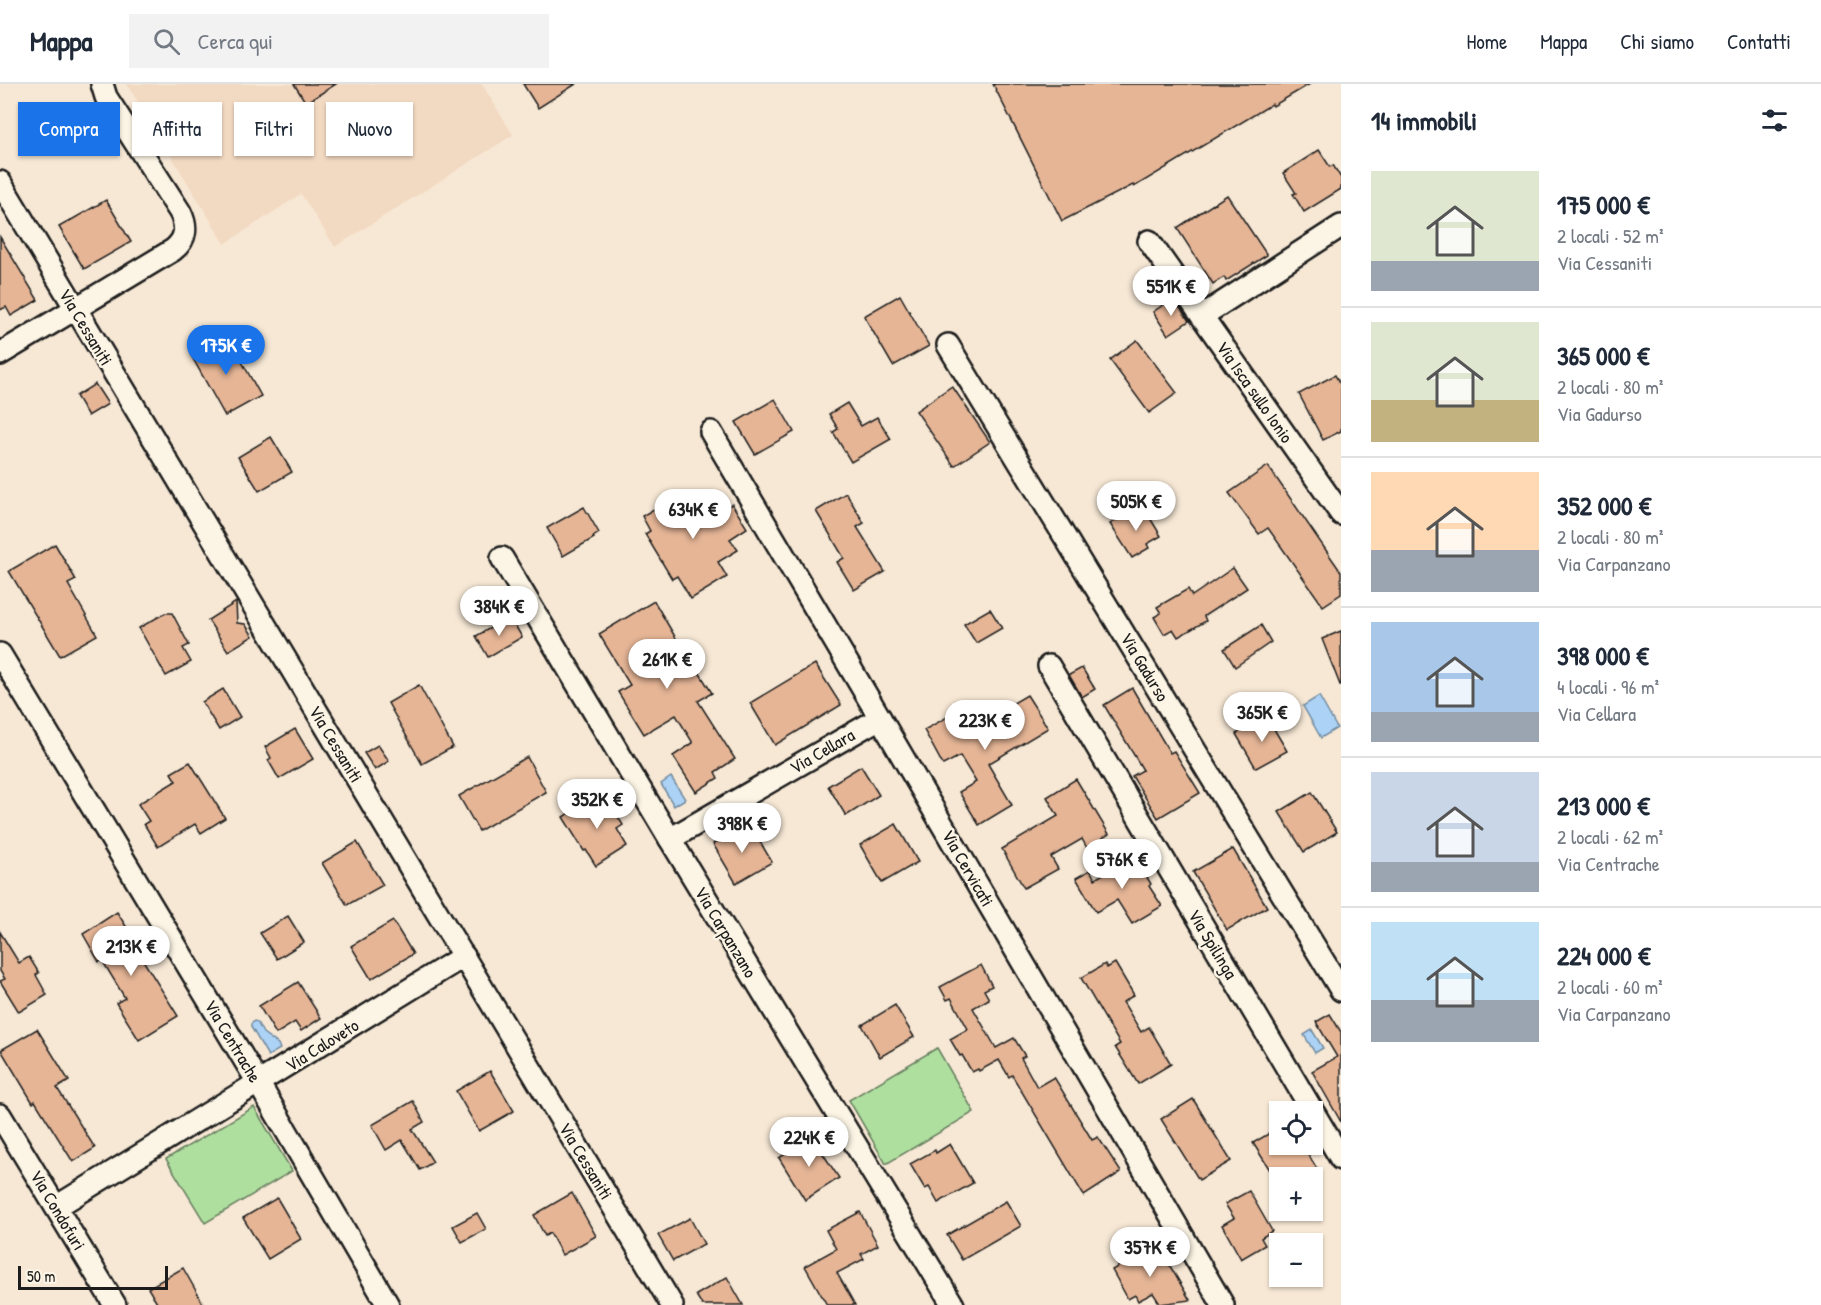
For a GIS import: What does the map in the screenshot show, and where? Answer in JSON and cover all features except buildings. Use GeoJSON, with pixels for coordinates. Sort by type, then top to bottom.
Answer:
{"type":"FeatureCollection","features":[{"type":"Feature","properties":{"kind":"street"},"geometry":{"type":"LineString","coordinates":[[0,354],[173,250],[184,236],[184,221],[180,212],[106,97],[102,84]]}},
{"type":"Feature","properties":{"kind":"street","name":"Via Cessaniti"},"geometry":{"type":"LineString","coordinates":[[0,182],[672,1305]]}},
{"type":"Feature","properties":{"kind":"street"},"geometry":{"type":"LineString","coordinates":[[1202,316],[1341,226]]}},
{"type":"Feature","properties":{"kind":"street","name":"Via Isca sullo Ionio"},"geometry":{"type":"LineString","coordinates":[[1149,241],[1341,514]]}},
{"type":"Feature","properties":{"kind":"street","name":"Via Gadurso"},"geometry":{"type":"LineString","coordinates":[[948,345],[1341,990]]}},
{"type":"Feature","properties":{"kind":"street","name":"Via Cervicati"},"geometry":{"type":"LineString","coordinates":[[711,432],[1223,1305]]}},
{"type":"Feature","properties":{"kind":"street","name":"Via Carpanzano"},"geometry":{"type":"LineString","coordinates":[[502,558],[953,1305]]}},
{"type":"Feature","properties":{"kind":"street","name":"Via Centrache"},"geometry":{"type":"LineString","coordinates":[[0,654],[259,1084],[388,1305]]}},
{"type":"Feature","properties":{"kind":"street","name":"Via Spilinga"},"geometry":{"type":"LineString","coordinates":[[1049,666],[1341,1159]]}},
{"type":"Feature","properties":{"kind":"street","name":"Via Cellara"},"geometry":{"type":"LineString","coordinates":[[670,839],[880,718]]}},
{"type":"Feature","properties":{"kind":"street","name":"Via Caloveto"},"geometry":{"type":"LineString","coordinates":[[56,1207],[464,956]]}},
{"type":"Feature","properties":{"kind":"street","name":"Via Condofuri"},"geometry":{"type":"LineString","coordinates":[[0,1115],[115,1305]]}},
{"type":"Feature","properties":{"kind":"shaded area"},"geometry":{"type":"Polygon","coordinates":[[[127,84],[482,84],[513,135],[335,247],[301,194],[225,244],[171,156],[222,156],[222,102],[138,102],[127,84]]]}},
{"type":"Feature","properties":{"kind":"green space"},"geometry":{"type":"Polygon","coordinates":[[[937,1048],[974,1112],[886,1164],[849,1100],[937,1048]]]}},
{"type":"Feature","properties":{"kind":"green space"},"geometry":{"type":"Polygon","coordinates":[[[254,1107],[292,1171],[205,1223],[166,1159],[254,1107]]]}},
{"type":"Feature","properties":{"kind":"water"},"geometry":{"type":"Polygon","coordinates":[[[1319,696],[1337,728],[1321,738],[1303,706],[1319,696]]]}},
{"type":"Feature","properties":{"kind":"water"},"geometry":{"type":"Polygon","coordinates":[[[671,777],[685,799],[674,806],[661,784],[671,777]]]}},
{"type":"Feature","properties":{"kind":"water"},"geometry":{"type":"Polygon","coordinates":[[[254,1021],[263,1033],[278,1044],[280,1049],[268,1056],[251,1027],[254,1021]]]}},
{"type":"Feature","properties":{"kind":"water"},"geometry":{"type":"Polygon","coordinates":[[[1312,1030],[1323,1048],[1315,1053],[1304,1035],[1312,1030]]]}}]}
